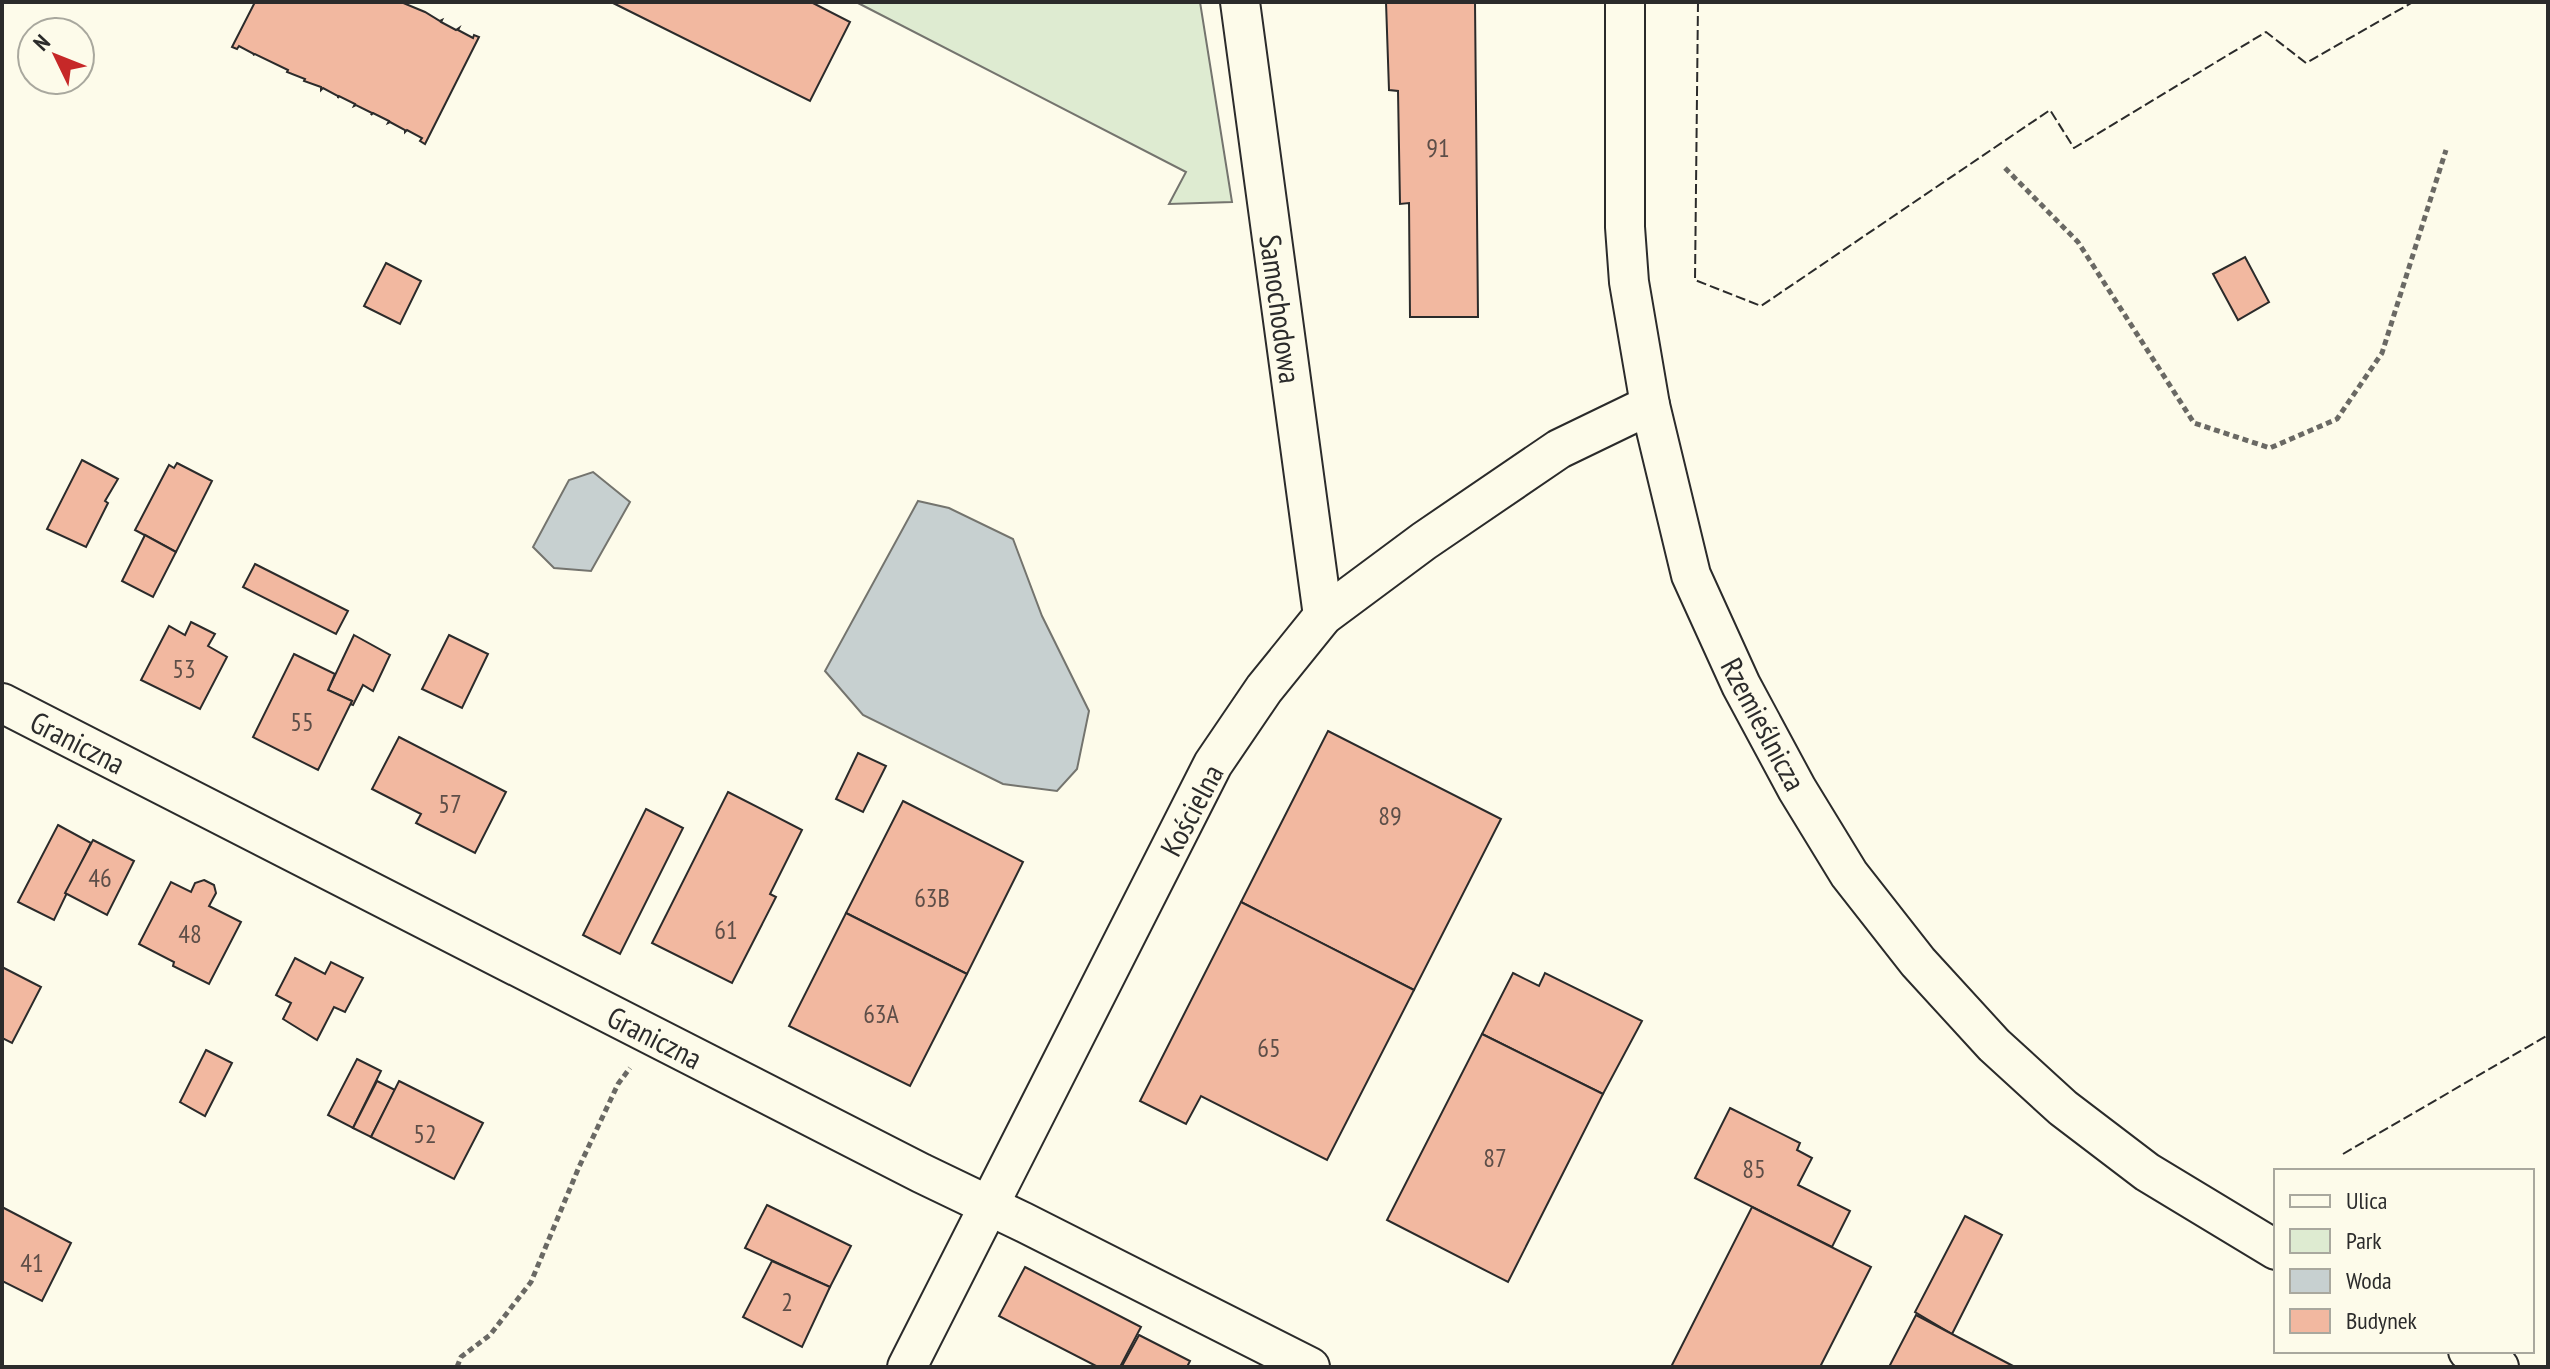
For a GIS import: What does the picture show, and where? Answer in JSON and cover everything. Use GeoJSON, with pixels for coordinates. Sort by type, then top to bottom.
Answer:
{"type":"FeatureCollection","features":[{"type":"Feature","properties":{"kind":"street","name":"Samochodowa"},"geometry":{"type":"LineString","coordinates":[[1240,2],[1323,616]]}},
{"type":"Feature","properties":{"kind":"street","name":"Rzemieślnicza"},"geometry":{"type":"LineString","coordinates":[[1625,2],[1625,227],[1629,282],[1650,405],[1691,575],[1759,719],[1849,874],[1918,962],[1994,1045],[2063,1108],[2147,1172],[2274,1249]]}},
{"type":"Feature","properties":{"kind":"street","name":"Kościelna"},"geometry":{"type":"LineString","coordinates":[[907,1367],[1213,764],[1264,689],[1323,616],[1424,541],[1559,449],[1650,405]]}},
{"type":"Feature","properties":{"kind":"street","name":"Graniczna"},"geometry":{"type":"LineString","coordinates":[[2,703],[988,1207],[1310,1367]]}},
{"type":"Feature","properties":{"kind":"street"},"geometry":{"type":"LineString","coordinates":[[2472,1353],[2499,1367]]}},
{"type":"Feature","properties":{"kind":"path"},"geometry":{"type":"LineString","coordinates":[[2005,168],[2078,242],[2194,423],[2270,448],[2337,419],[2382,353],[2446,150]]}},
{"type":"Feature","properties":{"kind":"path"},"geometry":{"type":"LineString","coordinates":[[457,1367],[461,1357],[490,1335],[531,1282],[618,1084],[632,1066]]}},
{"type":"Feature","properties":{"kind":"green space"},"geometry":{"type":"Polygon","coordinates":[[[856,2],[1200,2],[1232,202],[1169,204],[1186,172],[856,2]]]}},
{"type":"Feature","properties":{"kind":"water"},"geometry":{"type":"Polygon","coordinates":[[[593,472],[630,502],[591,571],[554,568],[533,547],[569,480],[593,472]]]}},
{"type":"Feature","properties":{"kind":"water"},"geometry":{"type":"Polygon","coordinates":[[[918,501],[949,508],[1013,539],[1042,616],[1089,711],[1077,769],[1057,791],[1003,784],[863,715],[825,671],[918,501]]]}},
{"type":"Feature","properties":{"kind":"building"},"geometry":{"type":"Polygon","coordinates":[[[255,2],[401,2],[442,20],[456,30],[459,28],[473,38],[474,35],[479,37],[425,144],[420,141],[422,138],[373,113],[371,115],[323,88],[321,90],[321,87],[304,81],[288,70],[239,46],[237,49],[232,47],[255,2]]]}},
{"type":"Feature","properties":{"kind":"building"},"geometry":{"type":"Polygon","coordinates":[[[611,2],[811,2],[850,22],[810,101],[611,2]]]}},
{"type":"Feature","properties":{"kind":"building"},"geometry":{"type":"Polygon","coordinates":[[[1386,2],[1475,2],[1478,317],[1410,317],[1409,203],[1400,204],[1398,91],[1389,90],[1386,2]]]}},
{"type":"Feature","properties":{"kind":"building"},"geometry":{"type":"Polygon","coordinates":[[[2245,257],[2269,302],[2238,320],[2213,274],[2245,257]]]}},
{"type":"Feature","properties":{"kind":"building"},"geometry":{"type":"Polygon","coordinates":[[[386,263],[421,281],[400,324],[364,306],[386,263]]]}},
{"type":"Feature","properties":{"kind":"building"},"geometry":{"type":"Polygon","coordinates":[[[82,460],[118,479],[86,547],[47,529],[82,460]]]}},
{"type":"Feature","properties":{"kind":"building"},"geometry":{"type":"Polygon","coordinates":[[[177,463],[212,481],[176,552],[135,530],[169,465],[174,468],[177,463]]]}},
{"type":"Feature","properties":{"kind":"building"},"geometry":{"type":"Polygon","coordinates":[[[145,535],[176,552],[153,597],[122,581],[145,535]]]}},
{"type":"Feature","properties":{"kind":"building"},"geometry":{"type":"Polygon","coordinates":[[[255,564],[348,611],[336,634],[243,587],[255,564]]]}},
{"type":"Feature","properties":{"kind":"building"},"geometry":{"type":"Polygon","coordinates":[[[191,622],[215,634],[208,646],[227,657],[200,709],[141,680],[169,626],[185,635],[191,622]]]}},
{"type":"Feature","properties":{"kind":"building"},"geometry":{"type":"Polygon","coordinates":[[[354,635],[390,655],[373,691],[363,685],[353,705],[350,704],[352,701],[328,690],[354,635]]]}},
{"type":"Feature","properties":{"kind":"building"},"geometry":{"type":"Polygon","coordinates":[[[449,635],[488,654],[462,708],[422,689],[449,635]]]}},
{"type":"Feature","properties":{"kind":"building"},"geometry":{"type":"Polygon","coordinates":[[[294,654],[335,674],[328,690],[352,701],[318,770],[253,737],[294,654]]]}},
{"type":"Feature","properties":{"kind":"building"},"geometry":{"type":"Polygon","coordinates":[[[1328,731],[1501,819],[1414,990],[1241,902],[1328,731]]]}},
{"type":"Feature","properties":{"kind":"building"},"geometry":{"type":"Polygon","coordinates":[[[399,737],[506,792],[475,853],[416,823],[421,814],[372,789],[399,737]]]}},
{"type":"Feature","properties":{"kind":"building"},"geometry":{"type":"Polygon","coordinates":[[[858,753],[886,766],[863,812],[836,799],[858,753]]]}},
{"type":"Feature","properties":{"kind":"building"},"geometry":{"type":"Polygon","coordinates":[[[728,792],[802,830],[770,894],[776,897],[732,983],[652,943],[728,792]]]}},
{"type":"Feature","properties":{"kind":"building"},"geometry":{"type":"Polygon","coordinates":[[[903,801],[1023,862],[967,974],[846,913],[903,801]]]}},
{"type":"Feature","properties":{"kind":"building"},"geometry":{"type":"Polygon","coordinates":[[[646,809],[683,828],[620,954],[583,935],[646,809]]]}},
{"type":"Feature","properties":{"kind":"building"},"geometry":{"type":"Polygon","coordinates":[[[58,825],[91,843],[54,920],[18,902],[58,825]]]}},
{"type":"Feature","properties":{"kind":"building"},"geometry":{"type":"Polygon","coordinates":[[[93,840],[134,861],[107,915],[65,893],[93,840]]]}},
{"type":"Feature","properties":{"kind":"building"},"geometry":{"type":"Polygon","coordinates":[[[204,880],[214,885],[216,893],[209,906],[241,922],[209,984],[139,944],[171,882],[191,892],[195,883],[204,880]]]}},
{"type":"Feature","properties":{"kind":"building"},"geometry":{"type":"Polygon","coordinates":[[[1241,902],[1414,990],[1327,1160],[1201,1096],[1186,1124],[1140,1101],[1241,902]]]}},
{"type":"Feature","properties":{"kind":"building"},"geometry":{"type":"Polygon","coordinates":[[[846,913],[967,974],[910,1086],[789,1026],[846,913]]]}},
{"type":"Feature","properties":{"kind":"building"},"geometry":{"type":"Polygon","coordinates":[[[295,958],[325,974],[331,962],[363,978],[345,1012],[334,1007],[317,1040],[283,1019],[291,1003],[276,995],[295,958]]]}},
{"type":"Feature","properties":{"kind":"building"},"geometry":{"type":"Polygon","coordinates":[[[2,967],[41,987],[12,1043],[2,1038],[2,967]]]}},
{"type":"Feature","properties":{"kind":"building"},"geometry":{"type":"Polygon","coordinates":[[[1513,973],[1539,986],[1545,973],[1642,1021],[1603,1094],[1482,1034],[1513,973]]]}},
{"type":"Feature","properties":{"kind":"building"},"geometry":{"type":"Polygon","coordinates":[[[1482,1034],[1603,1094],[1508,1282],[1387,1220],[1482,1034]]]}},
{"type":"Feature","properties":{"kind":"building"},"geometry":{"type":"Polygon","coordinates":[[[206,1050],[232,1063],[205,1116],[180,1102],[206,1050]]]}},
{"type":"Feature","properties":{"kind":"building"},"geometry":{"type":"Polygon","coordinates":[[[357,1059],[381,1071],[353,1128],[328,1115],[357,1059]]]}},
{"type":"Feature","properties":{"kind":"building"},"geometry":{"type":"Polygon","coordinates":[[[377,1081],[395,1090],[371,1137],[353,1128],[377,1081]]]}},
{"type":"Feature","properties":{"kind":"building"},"geometry":{"type":"Polygon","coordinates":[[[399,1081],[483,1123],[454,1179],[371,1137],[399,1081]]]}},
{"type":"Feature","properties":{"kind":"building"},"geometry":{"type":"Polygon","coordinates":[[[1730,1108],[1800,1143],[1797,1150],[1812,1158],[1798,1185],[1850,1211],[1832,1247],[1695,1178],[1730,1108]]]}},
{"type":"Feature","properties":{"kind":"building"},"geometry":{"type":"Polygon","coordinates":[[[767,1205],[851,1246],[830,1287],[745,1248],[767,1205]]]}},
{"type":"Feature","properties":{"kind":"building"},"geometry":{"type":"Polygon","coordinates":[[[2,1207],[71,1243],[42,1301],[2,1281],[2,1207]]]}},
{"type":"Feature","properties":{"kind":"building"},"geometry":{"type":"Polygon","coordinates":[[[1752,1207],[1871,1267],[1820,1367],[1671,1367],[1752,1207]]]}},
{"type":"Feature","properties":{"kind":"building"},"geometry":{"type":"Polygon","coordinates":[[[1965,1216],[2002,1235],[1952,1334],[1915,1312],[1965,1216]]]}},
{"type":"Feature","properties":{"kind":"building"},"geometry":{"type":"Polygon","coordinates":[[[772,1261],[830,1287],[802,1347],[743,1317],[772,1261]]]}},
{"type":"Feature","properties":{"kind":"building"},"geometry":{"type":"Polygon","coordinates":[[[1025,1267],[1141,1327],[1120,1367],[1098,1367],[999,1316],[1025,1267]]]}},
{"type":"Feature","properties":{"kind":"building"},"geometry":{"type":"Polygon","coordinates":[[[1916,1315],[1952,1334],[2015,1367],[1889,1367],[1916,1315]]]}},
{"type":"Feature","properties":{"kind":"building"},"geometry":{"type":"Polygon","coordinates":[[[1139,1335],[1190,1361],[1187,1367],[1122,1366],[1139,1335]]]}},
{"type":"Feature","properties":{"kind":"fence"},"geometry":{"type":"LineString","coordinates":[[1698,2],[1695,280],[1761,306],[2050,110],[2074,148],[2266,32],[2306,63],[2413,2]]}},
{"type":"Feature","properties":{"kind":"fence"},"geometry":{"type":"LineString","coordinates":[[2343,1154],[2548,1035]]}}]}
